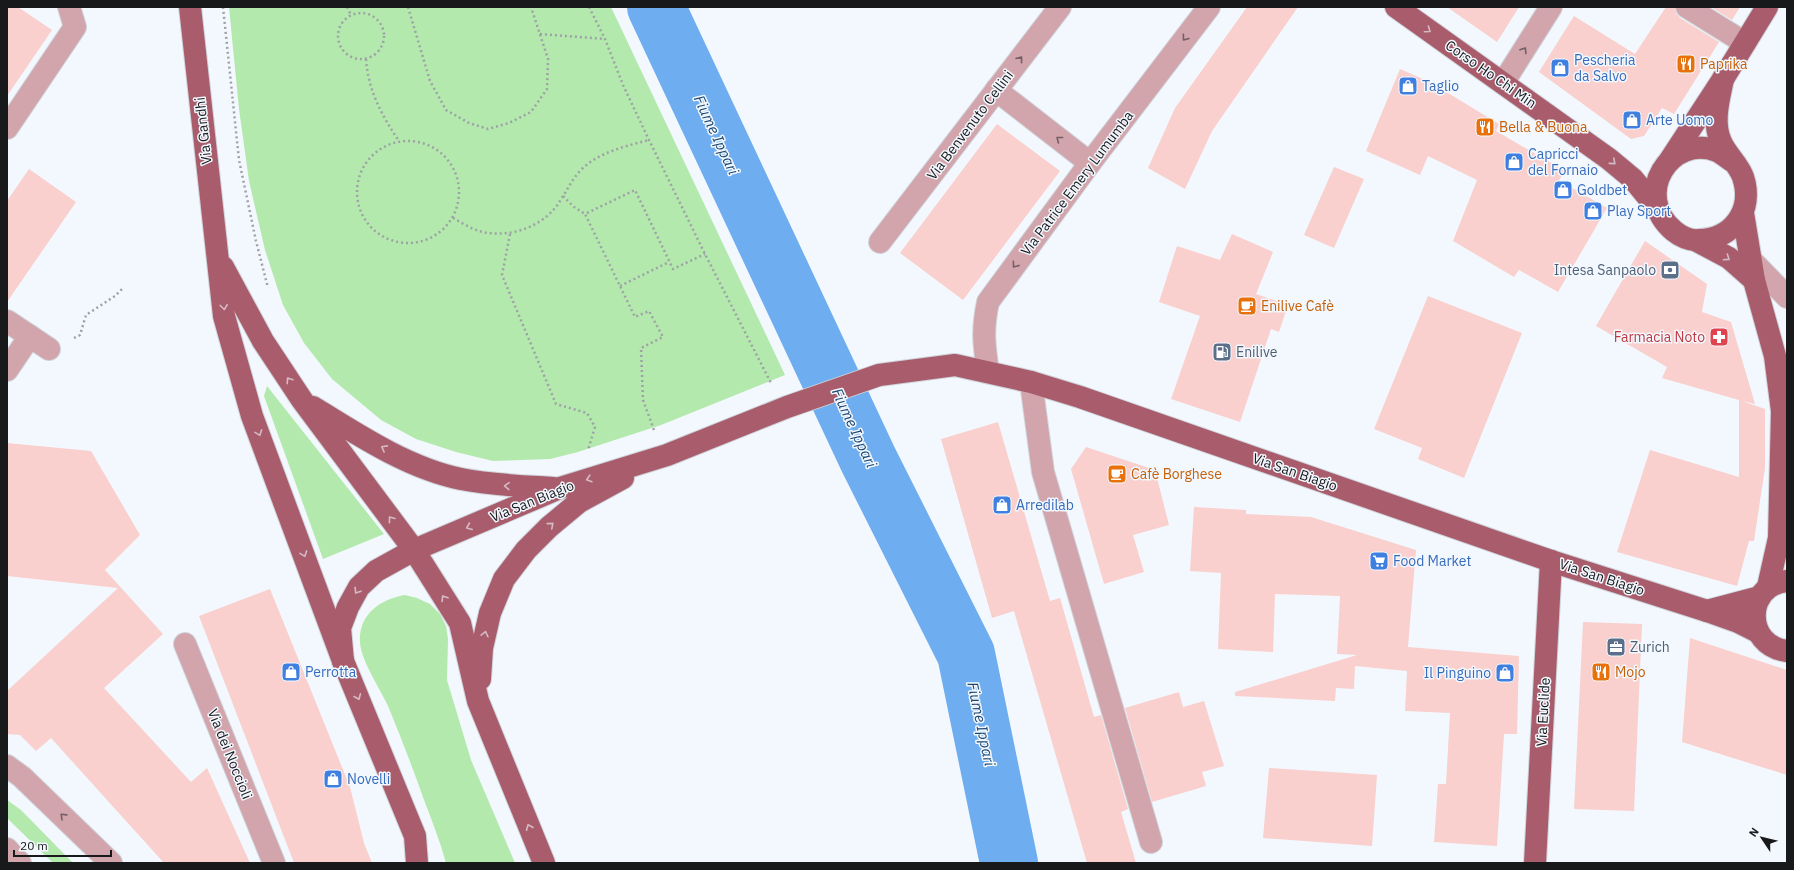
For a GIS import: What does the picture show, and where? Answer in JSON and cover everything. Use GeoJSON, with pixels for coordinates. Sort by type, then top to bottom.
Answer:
{"type":"FeatureCollection","features":[{"type":"Feature","properties":{"kind":"main road","name":"Via Gandhi"},"geometry":{"type":"LineString","coordinates":[[190,7],[224,316],[252,416],[343,661],[415,836]]}},
{"type":"Feature","properties":{"kind":"main road","name":"Corso Ho Chi Min"},"geometry":{"type":"LineString","coordinates":[[1396,7],[1610,159],[1633,179],[1656,207]]}},
{"type":"Feature","properties":{"kind":"main road"},"geometry":{"type":"LineString","coordinates":[[1752,270],[1697,240],[1679,235],[1665,223],[1656,207],[1655,190],[1660,174],[1723,79],[1767,7]]}},
{"type":"Feature","properties":{"kind":"main road"},"geometry":{"type":"LineString","coordinates":[[1723,79],[1716,118],[1720,141],[1743,176],[1747,194],[1743,213],[1752,270],[1781,354],[1782,411],[1779,538],[1772,588],[1755,608],[1754,620],[1758,632],[1765,641],[1774,648],[1787,651]]}},
{"type":"Feature","properties":{"kind":"main road"},"geometry":{"type":"LineString","coordinates":[[1670,161],[1683,152],[1698,148],[1716,151],[1732,161]]}},
{"type":"Feature","properties":{"kind":"main road"},"geometry":{"type":"LineString","coordinates":[[1697,240],[1716,238],[1732,228],[1743,213]]}},
{"type":"Feature","properties":{"kind":"main road"},"geometry":{"type":"LineString","coordinates":[[217,255],[263,341],[302,400],[414,550],[460,624],[478,701],[544,863]]}},
{"type":"Feature","properties":{"kind":"main road","name":"Via San Biagio"},"geometry":{"type":"LineString","coordinates":[[343,661],[340,628],[348,607],[359,587],[376,572],[414,550],[560,488],[667,455],[787,407],[879,375],[955,365],[1031,382],[1080,397],[1551,561],[1707,611],[1738,622],[1758,632]]}},
{"type":"Feature","properties":{"kind":"main road"},"geometry":{"type":"LineString","coordinates":[[302,400],[347,428],[398,455],[432,470],[460,479],[498,486],[560,488]]}},
{"type":"Feature","properties":{"kind":"main road"},"geometry":{"type":"LineString","coordinates":[[478,701],[482,648],[490,613],[504,579],[526,550],[549,527],[579,502],[667,455]]}},
{"type":"Feature","properties":{"kind":"main road"},"geometry":{"type":"LineString","coordinates":[[1779,538],[1787,561]]}},
{"type":"Feature","properties":{"kind":"main road","name":"Via Euclide"},"geometry":{"type":"LineString","coordinates":[[1535,863],[1551,561]]}},
{"type":"Feature","properties":{"kind":"main road"},"geometry":{"type":"LineString","coordinates":[[1707,611],[1772,588]]}},
{"type":"Feature","properties":{"kind":"main road"},"geometry":{"type":"LineString","coordinates":[[415,836],[417,863]]}},
{"type":"Feature","properties":{"kind":"main road"},"geometry":{"type":"LineString","coordinates":[[415,836],[423,863]]}},
{"type":"Feature","properties":{"kind":"street"},"geometry":{"type":"LineString","coordinates":[[7,128],[75,26],[69,7]]}},
{"type":"Feature","properties":{"kind":"street","name":"Via Benvenuto Cellini"},"geometry":{"type":"LineString","coordinates":[[880,242],[1060,7]]}},
{"type":"Feature","properties":{"kind":"street","name":"Via Patrice Emery Lumumba"},"geometry":{"type":"LineString","coordinates":[[988,372],[983,340],[984,320],[988,302],[1090,163],[1209,7]]}},
{"type":"Feature","properties":{"kind":"street"},"geometry":{"type":"LineString","coordinates":[[1503,83],[1551,7]]}},
{"type":"Feature","properties":{"kind":"street"},"geometry":{"type":"LineString","coordinates":[[1687,7],[1745,43]]}},
{"type":"Feature","properties":{"kind":"street"},"geometry":{"type":"LineString","coordinates":[[996,90],[1090,163]]}},
{"type":"Feature","properties":{"kind":"street"},"geometry":{"type":"LineString","coordinates":[[1752,270],[1787,297]]}},
{"type":"Feature","properties":{"kind":"street"},"geometry":{"type":"LineString","coordinates":[[7,321],[49,349]]}},
{"type":"Feature","properties":{"kind":"street"},"geometry":{"type":"LineString","coordinates":[[7,370],[30,336]]}},
{"type":"Feature","properties":{"kind":"street"},"geometry":{"type":"LineString","coordinates":[[1031,382],[1043,472],[1151,842]]}},
{"type":"Feature","properties":{"kind":"street","name":"Via dei Noccioli"},"geometry":{"type":"LineString","coordinates":[[185,644],[274,863]]}},
{"type":"Feature","properties":{"kind":"street"},"geometry":{"type":"LineString","coordinates":[[7,766],[22,777],[110,863]]}},
{"type":"Feature","properties":{"kind":"street"},"geometry":{"type":"LineString","coordinates":[[410,863],[415,836]]}},
{"type":"Feature","properties":{"kind":"street"},"geometry":{"type":"LineString","coordinates":[[7,849],[20,863]]}},
{"type":"Feature","properties":{"kind":"path"},"geometry":{"type":"LineString","coordinates":[[223,7],[240,160],[256,241],[268,289]]}},
{"type":"Feature","properties":{"kind":"path"},"geometry":{"type":"LineString","coordinates":[[347,7],[351,16]]}},
{"type":"Feature","properties":{"kind":"path"},"geometry":{"type":"LineString","coordinates":[[408,7],[430,80],[446,110],[468,123],[488,128],[509,124],[531,112],[547,89],[548,59],[531,7]]}},
{"type":"Feature","properties":{"kind":"path"},"geometry":{"type":"LineString","coordinates":[[589,7],[605,39],[623,85],[649,140],[773,387]]}},
{"type":"Feature","properties":{"kind":"path"},"geometry":{"type":"LineString","coordinates":[[364,13],[374,17],[381,24],[384,35],[382,45],[375,54],[366,58],[357,59],[349,56],[342,50],[338,42],[340,25],[346,18],[364,13]]}},
{"type":"Feature","properties":{"kind":"path"},"geometry":{"type":"LineString","coordinates":[[540,34],[605,39]]}},
{"type":"Feature","properties":{"kind":"path"},"geometry":{"type":"LineString","coordinates":[[366,58],[367,70],[374,97],[384,119],[399,141]]}},
{"type":"Feature","properties":{"kind":"path"},"geometry":{"type":"LineString","coordinates":[[453,218],[477,230],[489,233],[510,234],[526,229],[543,219],[554,209],[572,180],[583,168],[597,157],[649,140]]}},
{"type":"Feature","properties":{"kind":"path"},"geometry":{"type":"LineString","coordinates":[[399,141],[418,142],[436,149],[450,162],[458,180],[459,199],[453,218],[442,230],[427,240],[410,244],[393,242],[378,234],[366,222],[359,206],[357,189],[360,172],[370,158],[383,147],[399,141]]}},
{"type":"Feature","properties":{"kind":"path"},"geometry":{"type":"LineString","coordinates":[[585,214],[635,190],[673,269],[705,254]]}},
{"type":"Feature","properties":{"kind":"path"},"geometry":{"type":"LineString","coordinates":[[563,196],[574,207],[585,214],[635,317],[649,311],[663,337],[641,348],[643,400],[656,435]]}},
{"type":"Feature","properties":{"kind":"path"},"geometry":{"type":"LineString","coordinates":[[510,234],[502,276],[556,404],[587,414],[595,427],[590,447],[586,452]]}},
{"type":"Feature","properties":{"kind":"path"},"geometry":{"type":"LineString","coordinates":[[620,286],[669,262]]}},
{"type":"Feature","properties":{"kind":"path"},"geometry":{"type":"LineString","coordinates":[[70,340],[80,335],[86,315],[115,296],[123,288]]}},
{"type":"Feature","properties":{"kind":"green space"},"geometry":{"type":"Polygon","coordinates":[[[229,7],[611,7],[785,375],[661,425],[578,452],[550,459],[493,461],[456,452],[416,439],[381,420],[332,379],[304,343],[283,305],[265,250],[249,181],[239,109],[229,7]]]}},
{"type":"Feature","properties":{"kind":"green space"},"geometry":{"type":"Polygon","coordinates":[[[267,386],[384,534],[323,559],[264,396],[267,386]]]}},
{"type":"Feature","properties":{"kind":"green space"},"geometry":{"type":"Polygon","coordinates":[[[405,595],[417,598],[430,604],[440,614],[446,626],[448,639],[447,680],[471,760],[515,863],[446,863],[436,831],[388,706],[361,651],[360,633],[367,616],[380,604],[405,595]]]}},
{"type":"Feature","properties":{"kind":"green space"},"geometry":{"type":"Polygon","coordinates":[[[7,800],[21,810],[73,863],[53,863],[7,818],[7,800]]]}},
{"type":"Feature","properties":{"kind":"building"},"geometry":{"type":"Polygon","coordinates":[[[7,7],[18,7],[52,30],[7,96],[7,7]]]}},
{"type":"Feature","properties":{"kind":"building"},"geometry":{"type":"Polygon","coordinates":[[[1247,7],[1298,7],[1212,131],[1185,189],[1148,168],[1175,108],[1247,7]]]}},
{"type":"Feature","properties":{"kind":"building"},"geometry":{"type":"Polygon","coordinates":[[[1447,7],[1519,7],[1497,42],[1447,7]]]}},
{"type":"Feature","properties":{"kind":"building"},"geometry":{"type":"Polygon","coordinates":[[[1666,7],[1675,7],[1676,13],[1680,18],[1719,42],[1674,114],[1662,108],[1644,136],[1631,139],[1539,72],[1574,16],[1635,54],[1666,7]]]}},
{"type":"Feature","properties":{"kind":"building"},"geometry":{"type":"Polygon","coordinates":[[[1711,7],[1740,7],[1732,20],[1711,7]]]}},
{"type":"Feature","properties":{"kind":"building"},"geometry":{"type":"Polygon","coordinates":[[[1400,69],[1430,82],[1499,124],[1496,131],[1565,171],[1559,180],[1607,208],[1558,292],[1519,270],[1514,277],[1453,241],[1477,180],[1428,156],[1420,175],[1366,151],[1400,69]]]}},
{"type":"Feature","properties":{"kind":"building"},"geometry":{"type":"Polygon","coordinates":[[[997,124],[1060,171],[963,300],[900,253],[997,124]]]}},
{"type":"Feature","properties":{"kind":"building"},"geometry":{"type":"Polygon","coordinates":[[[1334,167],[1364,179],[1334,248],[1304,235],[1334,167]]]}},
{"type":"Feature","properties":{"kind":"building"},"geometry":{"type":"Polygon","coordinates":[[[29,169],[76,202],[7,302],[7,201],[29,169]]]}},
{"type":"Feature","properties":{"kind":"building"},"geometry":{"type":"Polygon","coordinates":[[[1232,234],[1273,252],[1256,294],[1288,305],[1279,332],[1271,329],[1240,422],[1171,399],[1200,316],[1159,302],[1177,246],[1220,260],[1232,234]]]}},
{"type":"Feature","properties":{"kind":"building"},"geometry":{"type":"Polygon","coordinates":[[[1645,241],[1707,284],[1702,312],[1731,322],[1755,404],[1742,401],[1765,409],[1765,468],[1754,541],[1749,541],[1737,586],[1617,552],[1650,450],[1739,477],[1739,400],[1662,378],[1667,367],[1596,326],[1645,241]]]}},
{"type":"Feature","properties":{"kind":"building"},"geometry":{"type":"Polygon","coordinates":[[[1428,296],[1522,333],[1464,478],[1418,459],[1422,448],[1374,429],[1428,296]]]}},
{"type":"Feature","properties":{"kind":"building"},"geometry":{"type":"Polygon","coordinates":[[[998,422],[1050,601],[1060,598],[1094,717],[1101,715],[1128,809],[1121,812],[1136,863],[1087,863],[1014,611],[992,618],[941,439],[998,422]]]}},
{"type":"Feature","properties":{"kind":"building"},"geometry":{"type":"Polygon","coordinates":[[[7,443],[91,451],[140,535],[105,570],[163,634],[104,688],[191,782],[207,768],[250,863],[164,863],[51,738],[36,751],[20,735],[7,734],[7,691],[118,588],[7,576],[7,443]]]}},
{"type":"Feature","properties":{"kind":"building"},"geometry":{"type":"Polygon","coordinates":[[[1086,447],[1155,470],[1169,525],[1133,535],[1144,572],[1104,584],[1071,469],[1086,447]]]}},
{"type":"Feature","properties":{"kind":"building"},"geometry":{"type":"Polygon","coordinates":[[[1194,507],[1246,510],[1246,514],[1311,517],[1416,550],[1408,647],[1519,656],[1517,734],[1504,734],[1497,846],[1434,842],[1438,784],[1446,784],[1450,713],[1405,711],[1407,671],[1355,666],[1354,689],[1336,688],[1335,701],[1235,696],[1235,692],[1357,655],[1337,654],[1340,596],[1275,594],[1273,652],[1218,649],[1221,573],[1190,571],[1194,507]]]}},
{"type":"Feature","properties":{"kind":"building"},"geometry":{"type":"Polygon","coordinates":[[[270,589],[350,787],[364,843],[372,863],[294,863],[199,616],[270,589]]]}},
{"type":"Feature","properties":{"kind":"building"},"geometry":{"type":"Polygon","coordinates":[[[1583,622],[1642,624],[1634,811],[1574,809],[1583,622]]]}},
{"type":"Feature","properties":{"kind":"building"},"geometry":{"type":"Polygon","coordinates":[[[1690,638],[1787,670],[1787,775],[1682,742],[1690,638]]]}},
{"type":"Feature","properties":{"kind":"building"},"geometry":{"type":"Polygon","coordinates":[[[1179,692],[1183,707],[1204,701],[1224,766],[1202,772],[1206,786],[1152,802],[1125,708],[1179,692]]]}},
{"type":"Feature","properties":{"kind":"building"},"geometry":{"type":"Polygon","coordinates":[[[1269,768],[1377,775],[1372,846],[1263,838],[1269,768]]]}},
{"type":"Feature","properties":{"kind":"waterway","name":"Fiume Ippari"},"geometry":{"type":"LineString","coordinates":[[656,7],[868,459],[966,654],[1009,863]]}},
{"type":"Feature","properties":{"kind":"place","name":"Paprika"},"geometry":{"type":"Point","coordinates":[1686,64]}},
{"type":"Feature","properties":{"kind":"place","name":"Pescheria da Salvo"},"geometry":{"type":"Point","coordinates":[1560,68]}},
{"type":"Feature","properties":{"kind":"place","name":"Taglio"},"geometry":{"type":"Point","coordinates":[1408,86]}},
{"type":"Feature","properties":{"kind":"place","name":"Arte Uomo"},"geometry":{"type":"Point","coordinates":[1632,120]}},
{"type":"Feature","properties":{"kind":"place","name":"Bella & Buona"},"geometry":{"type":"Point","coordinates":[1485,127]}},
{"type":"Feature","properties":{"kind":"place","name":"Capricci del Fornaio"},"geometry":{"type":"Point","coordinates":[1514,162]}},
{"type":"Feature","properties":{"kind":"place","name":"Goldbet"},"geometry":{"type":"Point","coordinates":[1563,190]}},
{"type":"Feature","properties":{"kind":"place","name":"Play Sport"},"geometry":{"type":"Point","coordinates":[1593,211]}},
{"type":"Feature","properties":{"kind":"place","name":"Intesa Sanpaolo"},"geometry":{"type":"Point","coordinates":[1670,270]}},
{"type":"Feature","properties":{"kind":"place","name":"Enilive Cafè"},"geometry":{"type":"Point","coordinates":[1247,306]}},
{"type":"Feature","properties":{"kind":"place","name":"Farmacia Noto"},"geometry":{"type":"Point","coordinates":[1719,337]}},
{"type":"Feature","properties":{"kind":"place","name":"Enilive"},"geometry":{"type":"Point","coordinates":[1222,352]}},
{"type":"Feature","properties":{"kind":"place","name":"Cafè Borghese"},"geometry":{"type":"Point","coordinates":[1117,474]}},
{"type":"Feature","properties":{"kind":"place","name":"Arredilab"},"geometry":{"type":"Point","coordinates":[1002,505]}},
{"type":"Feature","properties":{"kind":"place","name":"Food Market"},"geometry":{"type":"Point","coordinates":[1379,561]}},
{"type":"Feature","properties":{"kind":"place","name":"Zurich"},"geometry":{"type":"Point","coordinates":[1616,647]}},
{"type":"Feature","properties":{"kind":"place","name":"Perrotta"},"geometry":{"type":"Point","coordinates":[291,672]}},
{"type":"Feature","properties":{"kind":"place","name":"Mojo"},"geometry":{"type":"Point","coordinates":[1601,672]}},
{"type":"Feature","properties":{"kind":"place","name":"Il Pinguino"},"geometry":{"type":"Point","coordinates":[1505,673]}},
{"type":"Feature","properties":{"kind":"place","name":"Novelli"},"geometry":{"type":"Point","coordinates":[333,779]}}]}
